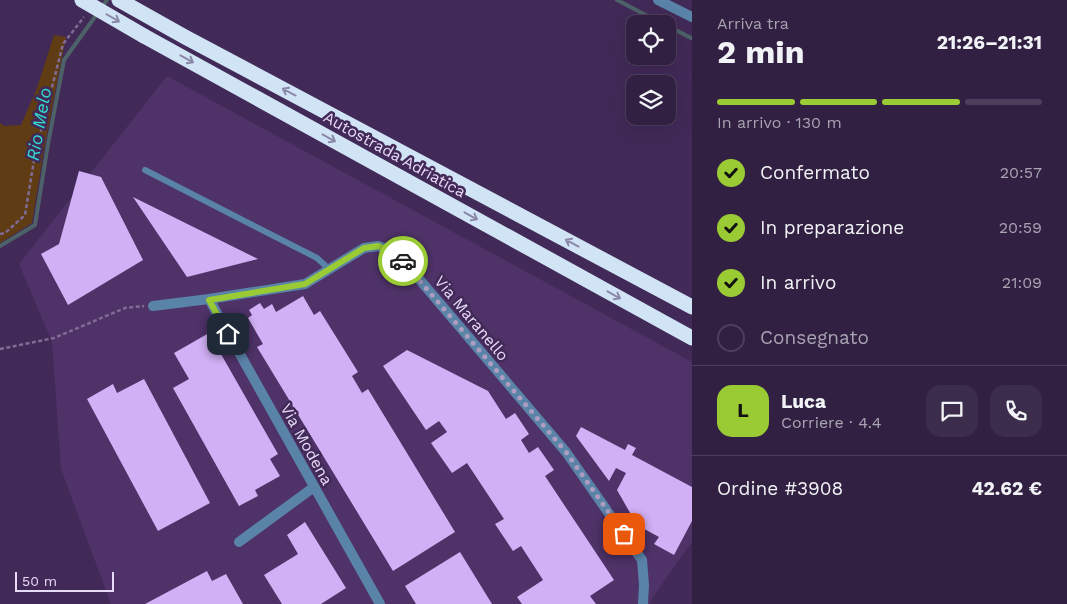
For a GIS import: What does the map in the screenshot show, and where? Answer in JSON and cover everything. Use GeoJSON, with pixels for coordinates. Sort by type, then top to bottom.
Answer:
{"type":"FeatureCollection","features":[{"type":"Feature","properties":{"kind":"highway","name":"Autostrada Adriatica"},"geometry":{"type":"LineString","coordinates":[[119,0],[692,307]]}},
{"type":"Feature","properties":{"kind":"highway","name":"Autostrada Adriatica"},"geometry":{"type":"LineString","coordinates":[[84,7],[144,36],[692,338]]}},
{"type":"Feature","properties":{"kind":"street"},"geometry":{"type":"LineString","coordinates":[[658,0],[692,18]]}},
{"type":"Feature","properties":{"kind":"street","name":"Via Maranello"},"geometry":{"type":"LineString","coordinates":[[153,306],[209,300],[305,284],[364,248],[378,246],[396,253],[566,452],[624,534],[642,560],[643,604]]}},
{"type":"Feature","properties":{"kind":"street","name":"Via Modena"},"geometry":{"type":"LineString","coordinates":[[209,300],[380,604]]}},
{"type":"Feature","properties":{"kind":"street"},"geometry":{"type":"LineString","coordinates":[[239,542],[314,487]]}},
{"type":"Feature","properties":{"kind":"lane"},"geometry":{"type":"LineString","coordinates":[[145,170],[317,258],[329,269]]}},
{"type":"Feature","properties":{"kind":"path"},"geometry":{"type":"LineString","coordinates":[[0,234],[5,233],[25,214],[35,154],[63,44],[84,7]]}},
{"type":"Feature","properties":{"kind":"path"},"geometry":{"type":"LineString","coordinates":[[0,349],[54,338],[125,308],[153,306]]}},
{"type":"Feature","properties":{"kind":"shaded area"},"geometry":{"type":"Polygon","coordinates":[[[54,35],[66,37],[32,223],[0,243],[0,123],[4,126],[21,125],[37,88],[54,35]]]}},
{"type":"Feature","properties":{"kind":"shaded area"},"geometry":{"type":"Polygon","coordinates":[[[167,76],[692,362],[692,542],[650,604],[111,604],[61,469],[52,342],[19,264],[167,76]]]}},
{"type":"Feature","properties":{"kind":"building"},"geometry":{"type":"Polygon","coordinates":[[[79,171],[101,177],[143,260],[68,305],[41,254],[59,244],[79,171]]]}},
{"type":"Feature","properties":{"kind":"building"},"geometry":{"type":"Polygon","coordinates":[[[133,197],[258,259],[187,277],[133,197]]]}},
{"type":"Feature","properties":{"kind":"building"},"geometry":{"type":"Polygon","coordinates":[[[303,296],[314,315],[320,311],[358,372],[352,376],[362,393],[368,389],[455,532],[393,571],[257,347],[263,344],[248,318],[252,315],[249,310],[260,303],[264,309],[272,304],[276,312],[303,296]]]}},
{"type":"Feature","properties":{"kind":"building"},"geometry":{"type":"Polygon","coordinates":[[[209,333],[278,454],[270,459],[280,476],[255,490],[258,496],[239,506],[173,388],[189,379],[174,353],[209,333]]]}},
{"type":"Feature","properties":{"kind":"building"},"geometry":{"type":"Polygon","coordinates":[[[407,350],[488,391],[506,419],[515,413],[529,434],[521,440],[529,453],[538,447],[554,470],[545,476],[614,580],[590,596],[596,604],[522,604],[517,597],[543,580],[521,546],[513,551],[495,524],[504,519],[467,463],[452,473],[431,443],[447,432],[439,421],[426,430],[383,366],[407,350]]]}},
{"type":"Feature","properties":{"kind":"building"},"geometry":{"type":"Polygon","coordinates":[[[144,379],[210,503],[158,531],[87,399],[113,384],[117,393],[144,379]]]}},
{"type":"Feature","properties":{"kind":"building"},"geometry":{"type":"Polygon","coordinates":[[[581,427],[625,450],[628,444],[636,448],[632,455],[692,487],[692,521],[674,555],[654,544],[659,537],[637,525],[617,490],[626,473],[616,468],[609,481],[576,436],[581,427]]]}},
{"type":"Feature","properties":{"kind":"building"},"geometry":{"type":"Polygon","coordinates":[[[305,522],[346,588],[321,604],[282,604],[264,575],[298,554],[287,535],[305,522]]]}},
{"type":"Feature","properties":{"kind":"building"},"geometry":{"type":"Polygon","coordinates":[[[460,552],[492,604],[416,604],[405,586],[460,552]]]}},
{"type":"Feature","properties":{"kind":"building"},"geometry":{"type":"Polygon","coordinates":[[[207,571],[212,581],[226,574],[243,604],[145,604],[207,571]]]}},
{"type":"Feature","properties":{"kind":"waterway","name":"Rio Melo"},"geometry":{"type":"LineString","coordinates":[[101,8],[107,0]]}},
{"type":"Feature","properties":{"kind":"waterway"},"geometry":{"type":"LineString","coordinates":[[617,0],[646,15]]}},
{"type":"Feature","properties":{"kind":"waterway","name":"Rio Melo"},"geometry":{"type":"LineString","coordinates":[[0,246],[35,225],[64,60],[97,14]]}},
{"type":"Feature","properties":{"kind":"waterway"},"geometry":{"type":"LineString","coordinates":[[676,30],[691,38]]}},
{"type":"Feature","properties":{"kind":"way so far"},"geometry":{"type":"LineString","coordinates":[[403,261],[566,452],[624,534]]}},
{"type":"Feature","properties":{"kind":"route"},"geometry":{"type":"LineString","coordinates":[[228,334],[209,300],[305,284],[364,248],[378,246],[396,253],[403,261]]}}]}
